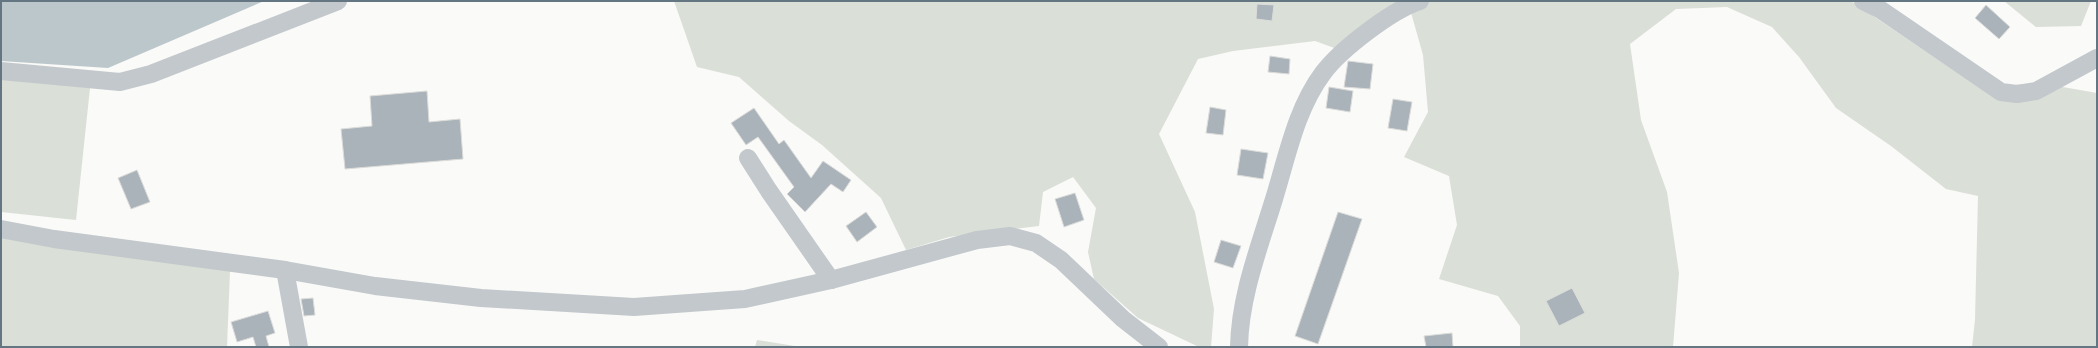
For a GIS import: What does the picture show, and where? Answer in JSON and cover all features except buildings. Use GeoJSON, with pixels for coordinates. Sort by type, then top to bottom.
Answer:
{"type":"FeatureCollection","features":[{"type":"Feature","properties":{"kind":"street"},"geometry":{"type":"LineString","coordinates":[[1,71],[120,82],[151,74],[338,1]]}},
{"type":"Feature","properties":{"kind":"street"},"geometry":{"type":"LineString","coordinates":[[1239,347],[1246,292],[1298,117],[1324,72],[1356,41],[1406,5],[1420,1]]}},
{"type":"Feature","properties":{"kind":"street"},"geometry":{"type":"LineString","coordinates":[[1863,1],[1881,10],[2001,92],[2017,94],[2036,91],[2097,58]]}},
{"type":"Feature","properties":{"kind":"street"},"geometry":{"type":"LineString","coordinates":[[748,158],[773,197],[831,280]]}},
{"type":"Feature","properties":{"kind":"street"},"geometry":{"type":"LineString","coordinates":[[1,229],[77,242],[284,270],[375,286],[481,298],[634,307],[744,300],[831,280],[977,240],[1010,236],[1036,243],[1061,260],[1123,319],[1159,347]]}},
{"type":"Feature","properties":{"kind":"street"},"geometry":{"type":"LineString","coordinates":[[284,270],[299,347]]}},
{"type":"Feature","properties":{"kind":"shaded area"},"geometry":{"type":"Polygon","coordinates":[[[1,1],[264,1],[108,68],[1,61],[1,1]]]}},
{"type":"Feature","properties":{"kind":"shaded area"},"geometry":{"type":"Polygon","coordinates":[[[674,1],[1851,1],[1980,88],[2040,83],[2097,93],[2097,347],[1972,347],[1975,320],[1978,196],[1946,189],[1891,146],[1836,108],[1799,57],[1772,27],[1727,7],[1676,9],[1630,44],[1641,120],[1667,192],[1679,273],[1673,347],[1520,347],[1520,326],[1498,296],[1439,279],[1457,225],[1449,176],[1404,157],[1428,112],[1423,55],[1410,9],[1351,54],[1315,41],[1233,51],[1198,59],[1159,134],[1195,212],[1214,309],[1211,347],[1199,347],[1138,318],[1094,279],[1088,252],[1096,208],[1073,177],[1043,192],[1039,226],[949,237],[906,250],[881,198],[822,145],[789,121],[739,77],[697,67],[674,1]]]}},
{"type":"Feature","properties":{"kind":"shaded area"},"geometry":{"type":"Polygon","coordinates":[[[2004,1],[2091,1],[2081,26],[2036,27],[2004,1]]]}},
{"type":"Feature","properties":{"kind":"shaded area"},"geometry":{"type":"Polygon","coordinates":[[[1,79],[90,88],[76,220],[1,212],[1,79]]]}},
{"type":"Feature","properties":{"kind":"shaded area"},"geometry":{"type":"Polygon","coordinates":[[[1,234],[230,271],[227,347],[1,347],[1,234]]]}},
{"type":"Feature","properties":{"kind":"shaded area"},"geometry":{"type":"Polygon","coordinates":[[[757,340],[801,347],[755,347],[757,340]]]}}]}
